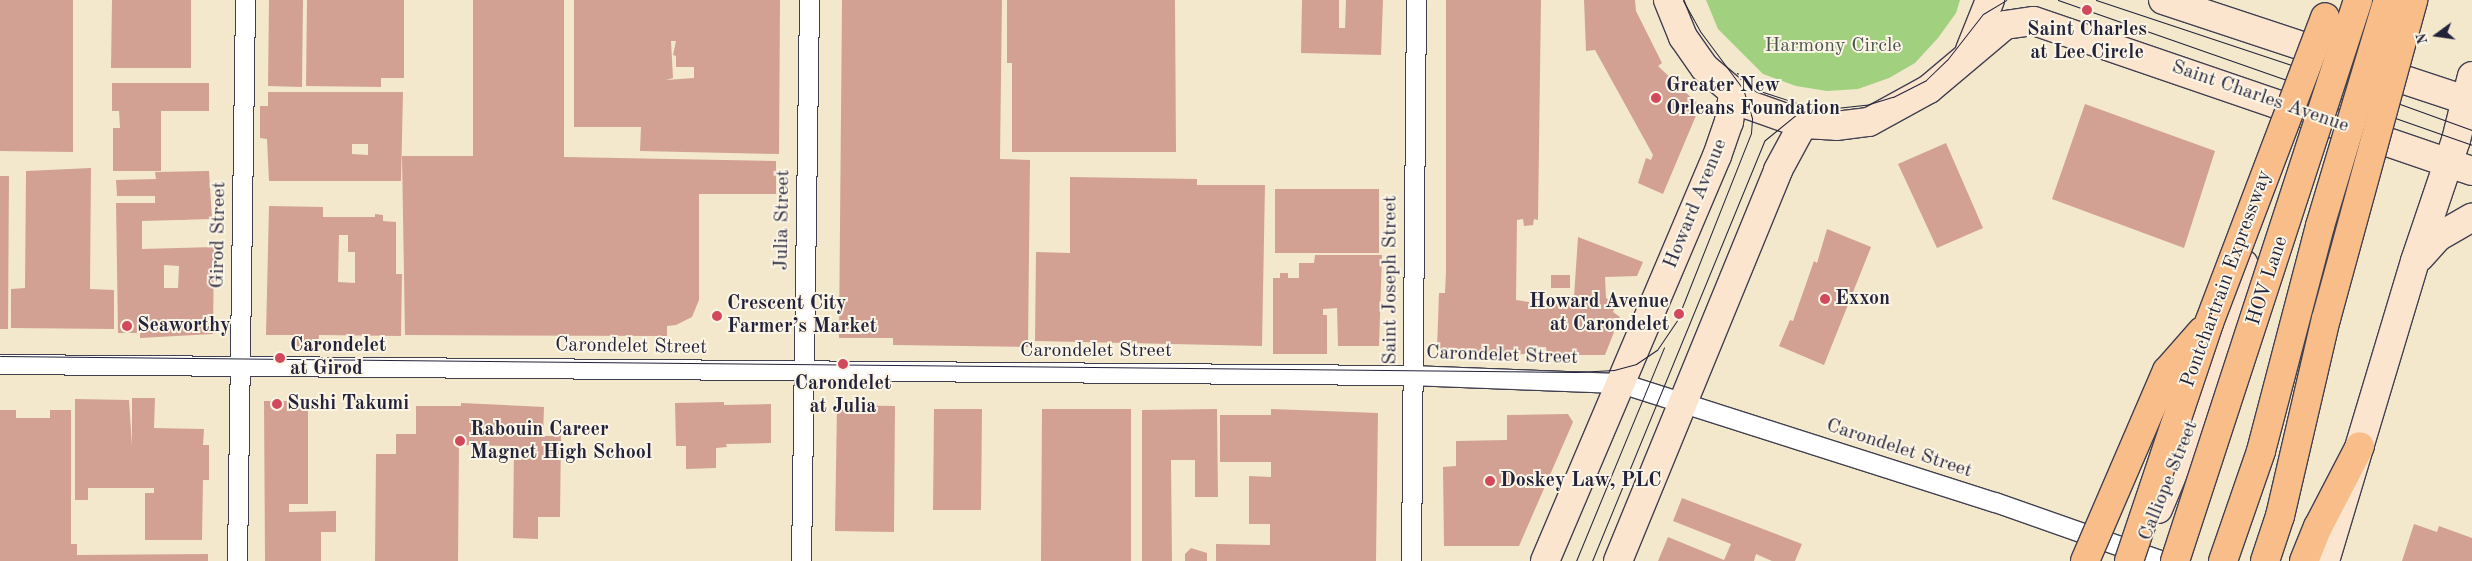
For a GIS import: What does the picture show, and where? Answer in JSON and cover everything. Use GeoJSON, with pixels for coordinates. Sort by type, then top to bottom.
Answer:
{"type":"FeatureCollection","features":[{"type":"Feature","properties":{"kind":"highway","name":"Pontchartrain Expressway"},"geometry":{"type":"LineString","coordinates":[[2142,559],[2209,323],[2329,0]]}},
{"type":"Feature","properties":{"kind":"highway","name":"HOV Lane"},"geometry":{"type":"LineString","coordinates":[[2175,561],[2358,0]]}},
{"type":"Feature","properties":{"kind":"highway"},"geometry":{"type":"LineString","coordinates":[[2223,561],[2261,451],[2320,226],[2388,0]]}},
{"type":"Feature","properties":{"kind":"highway"},"geometry":{"type":"LineString","coordinates":[[2265,561],[2280,516],[2326,319],[2413,0]]}},
{"type":"Feature","properties":{"kind":"highway"},"geometry":{"type":"LineString","coordinates":[[2085,561],[2167,371],[2209,323]]}},
{"type":"Feature","properties":{"kind":"highway"},"geometry":{"type":"LineString","coordinates":[[2304,561],[2318,527],[2360,446]]}},
{"type":"Feature","properties":{"kind":"main road","name":"Saint Charles Avenue"},"geometry":{"type":"LineString","coordinates":[[1668,0],[1683,37],[1704,68],[1733,94],[1777,117],[1803,124],[1836,126],[1869,122],[1928,89],[2005,25],[2034,21],[2295,108],[2460,167]]}},
{"type":"Feature","properties":{"kind":"main road","name":"Saint Charles Avenue"},"geometry":{"type":"LineString","coordinates":[[1968,54],[1990,0]]}},
{"type":"Feature","properties":{"kind":"main road"},"geometry":{"type":"LineString","coordinates":[[2163,0],[2312,48],[2470,93],[2460,167],[2416,262],[2326,561]]}},
{"type":"Feature","properties":{"kind":"main road","name":"Calliope Street"},"geometry":{"type":"LineString","coordinates":[[2142,559],[2186,442],[2329,0]]}},
{"type":"Feature","properties":{"kind":"main road","name":"Howard Avenue"},"geometry":{"type":"LineString","coordinates":[[1545,561],[1717,156],[1729,122],[1733,94]]}},
{"type":"Feature","properties":{"kind":"main road"},"geometry":{"type":"LineString","coordinates":[[1618,561],[1684,404],[1778,170],[1803,124]]}},
{"type":"Feature","properties":{"kind":"main road"},"geometry":{"type":"LineString","coordinates":[[2416,262],[2438,237],[2472,217]]}},
{"type":"Feature","properties":{"kind":"street","name":"Girod Street"},"geometry":{"type":"LineString","coordinates":[[237,561],[245,0]]}},
{"type":"Feature","properties":{"kind":"street","name":"Julia Street"},"geometry":{"type":"LineString","coordinates":[[801,561],[809,0]]}},
{"type":"Feature","properties":{"kind":"street","name":"Saint Joseph Street"},"geometry":{"type":"LineString","coordinates":[[1411,561],[1416,0]]}},
{"type":"Feature","properties":{"kind":"street","name":"Carondelet Street"},"geometry":{"type":"LineString","coordinates":[[0,364],[240,364],[803,372],[1412,376],[1621,383],[1995,502],[2142,559]]}},
{"type":"Feature","properties":{"kind":"green space","name":"Harmony Circle"},"geometry":{"type":"Polygon","coordinates":[[[1706,0],[1960,0],[1956,13],[1938,38],[1915,63],[1889,78],[1858,89],[1827,91],[1796,86],[1763,74],[1718,29],[1706,0]]]}},
{"type":"Feature","properties":{"kind":"building"},"geometry":{"type":"Polygon","coordinates":[[[0,0],[73,0],[73,152],[0,151],[0,0]]]}},
{"type":"Feature","properties":{"kind":"building"},"geometry":{"type":"Polygon","coordinates":[[[112,0],[191,0],[191,68],[111,68],[112,0]]]}},
{"type":"Feature","properties":{"kind":"building"},"geometry":{"type":"Polygon","coordinates":[[[269,0],[303,0],[302,87],[268,86],[269,0]]]}},
{"type":"Feature","properties":{"kind":"building"},"geometry":{"type":"Polygon","coordinates":[[[307,0],[404,0],[404,78],[381,78],[381,87],[306,86],[307,0]]]}},
{"type":"Feature","properties":{"kind":"building"},"geometry":{"type":"Polygon","coordinates":[[[473,0],[564,0],[564,157],[776,161],[776,194],[699,194],[699,300],[692,317],[676,325],[667,326],[667,336],[405,335],[402,156],[473,156],[473,0]]]}},
{"type":"Feature","properties":{"kind":"building"},"geometry":{"type":"Polygon","coordinates":[[[574,0],[780,0],[779,154],[640,151],[641,127],[574,127],[574,0]],[[671,41],[673,78],[666,80],[694,78],[694,67],[676,67],[676,56],[673,55],[676,41],[671,41]]]}},
{"type":"Feature","properties":{"kind":"building"},"geometry":{"type":"Polygon","coordinates":[[[842,0],[1002,0],[1000,159],[1030,160],[1028,347],[893,345],[893,338],[839,338],[842,0]]]}},
{"type":"Feature","properties":{"kind":"building"},"geometry":{"type":"Polygon","coordinates":[[[1007,0],[1175,0],[1176,152],[1012,152],[1012,63],[1007,63],[1007,0]]]}},
{"type":"Feature","properties":{"kind":"building"},"geometry":{"type":"Polygon","coordinates":[[[1302,0],[1339,0],[1339,28],[1345,28],[1346,0],[1383,0],[1381,55],[1301,53],[1302,0]]]}},
{"type":"Feature","properties":{"kind":"building"},"geometry":{"type":"Polygon","coordinates":[[[1446,0],[1541,0],[1538,220],[1534,219],[1533,225],[1524,226],[1523,219],[1517,220],[1516,300],[1529,302],[1528,309],[1538,309],[1539,303],[1557,304],[1574,297],[1578,237],[1643,262],[1637,276],[1605,277],[1606,298],[1616,304],[1613,312],[1620,317],[1605,355],[1547,355],[1546,347],[1535,348],[1533,353],[1514,355],[1446,355],[1437,348],[1439,293],[1445,293],[1446,271],[1446,0]]]}},
{"type":"Feature","properties":{"kind":"building","name":"Greater New Orleans Foundation"},"geometry":{"type":"Polygon","coordinates":[[[1584,0],[1635,0],[1636,11],[1662,63],[1658,66],[1700,106],[1663,194],[1638,183],[1646,158],[1651,160],[1653,155],[1595,50],[1586,51],[1584,0]]]}},
{"type":"Feature","properties":{"kind":"building"},"geometry":{"type":"Polygon","coordinates":[[[112,83],[209,83],[209,111],[161,111],[161,171],[113,171],[113,128],[120,128],[119,111],[112,111],[112,83]]]}},
{"type":"Feature","properties":{"kind":"building"},"geometry":{"type":"Polygon","coordinates":[[[268,92],[403,92],[401,181],[269,181],[267,139],[260,138],[260,106],[268,106],[268,92]],[[352,144],[352,154],[368,155],[368,144],[352,144]]]}},
{"type":"Feature","properties":{"kind":"building"},"geometry":{"type":"Polygon","coordinates":[[[2085,104],[2215,151],[2184,248],[2052,199],[2085,104]]]}},
{"type":"Feature","properties":{"kind":"building"},"geometry":{"type":"Polygon","coordinates":[[[1946,143],[1983,228],[1937,248],[1898,164],[1946,143]]]}},
{"type":"Feature","properties":{"kind":"building"},"geometry":{"type":"Polygon","coordinates":[[[91,168],[90,289],[114,290],[114,329],[11,328],[11,289],[25,288],[26,171],[91,168]]]}},
{"type":"Feature","properties":{"kind":"building"},"geometry":{"type":"Polygon","coordinates":[[[209,171],[212,219],[142,221],[142,249],[214,247],[213,334],[140,338],[140,333],[118,333],[116,203],[155,203],[155,196],[117,196],[116,180],[156,179],[155,172],[209,171]],[[164,265],[164,288],[178,288],[179,266],[164,265]]]}},
{"type":"Feature","properties":{"kind":"building"},"geometry":{"type":"Polygon","coordinates":[[[0,176],[9,176],[8,329],[0,329],[0,176]]]}},
{"type":"Feature","properties":{"kind":"building"},"geometry":{"type":"Polygon","coordinates":[[[1070,177],[1197,179],[1197,185],[1265,185],[1262,346],[1035,341],[1036,252],[1070,253],[1070,177]]]}},
{"type":"Feature","properties":{"kind":"building"},"geometry":{"type":"Polygon","coordinates":[[[1275,189],[1379,189],[1379,253],[1275,253],[1275,189]]]}},
{"type":"Feature","properties":{"kind":"building"},"geometry":{"type":"Polygon","coordinates":[[[269,206],[323,207],[323,217],[375,217],[375,214],[383,215],[383,221],[396,222],[396,274],[402,274],[401,336],[319,335],[318,346],[293,346],[293,335],[266,335],[269,206]],[[339,235],[338,282],[355,283],[355,252],[348,252],[348,235],[339,235]]]}},
{"type":"Feature","properties":{"kind":"building"},"geometry":{"type":"Polygon","coordinates":[[[1827,229],[1871,247],[1824,365],[1779,346],[1790,320],[1793,321],[1814,261],[1817,263],[1827,229]]]}},
{"type":"Feature","properties":{"kind":"building"},"geometry":{"type":"Polygon","coordinates":[[[1315,255],[1382,255],[1379,346],[1338,346],[1337,308],[1323,309],[1323,315],[1327,315],[1327,354],[1273,354],[1273,278],[1280,278],[1280,273],[1288,273],[1288,278],[1299,278],[1299,263],[1314,263],[1315,255]]]}},
{"type":"Feature","properties":{"kind":"building"},"geometry":{"type":"Polygon","coordinates":[[[1551,275],[1570,275],[1570,288],[1551,288],[1551,275]]]}},
{"type":"Feature","properties":{"kind":"building"},"geometry":{"type":"Polygon","coordinates":[[[132,398],[155,398],[154,428],[204,429],[203,445],[209,445],[209,480],[203,480],[202,540],[145,540],[145,493],[154,493],[154,488],[88,488],[88,500],[75,500],[75,399],[129,400],[132,446],[132,398]]]}},
{"type":"Feature","properties":{"kind":"building"},"geometry":{"type":"Polygon","coordinates":[[[264,401],[308,401],[308,504],[289,504],[289,512],[336,511],[336,532],[321,532],[321,561],[265,561],[264,401]]]}},
{"type":"Feature","properties":{"kind":"building"},"geometry":{"type":"Polygon","coordinates":[[[724,402],[724,405],[771,404],[771,443],[726,444],[727,447],[716,448],[716,468],[686,469],[686,446],[676,446],[675,403],[724,402]]]}},
{"type":"Feature","properties":{"kind":"building"},"geometry":{"type":"Polygon","coordinates":[[[461,403],[544,407],[543,436],[561,436],[560,517],[538,517],[538,539],[513,538],[514,446],[459,445],[458,561],[375,561],[376,454],[396,454],[396,434],[416,434],[416,406],[461,406],[461,403]]]}},
{"type":"Feature","properties":{"kind":"building"},"geometry":{"type":"Polygon","coordinates":[[[837,405],[895,406],[894,532],[835,531],[837,405]]]}},
{"type":"Feature","properties":{"kind":"building"},"geometry":{"type":"Polygon","coordinates":[[[934,409],[982,409],[981,510],[933,510],[934,409]]]}},
{"type":"Feature","properties":{"kind":"building"},"geometry":{"type":"Polygon","coordinates":[[[1042,409],[1131,409],[1131,561],[1041,561],[1042,409]]]}},
{"type":"Feature","properties":{"kind":"building"},"geometry":{"type":"Polygon","coordinates":[[[1217,409],[1218,497],[1195,497],[1195,460],[1171,460],[1172,561],[1142,561],[1142,410],[1217,409]]]}},
{"type":"Feature","properties":{"kind":"building"},"geometry":{"type":"Polygon","coordinates":[[[1271,409],[1378,413],[1376,561],[1216,561],[1216,544],[1270,545],[1270,524],[1249,524],[1249,476],[1271,477],[1271,462],[1220,462],[1220,415],[1271,415],[1271,409]]]}},
{"type":"Feature","properties":{"kind":"building"},"geometry":{"type":"Polygon","coordinates":[[[0,410],[16,410],[16,418],[50,418],[50,410],[71,410],[71,544],[77,544],[77,555],[208,554],[208,561],[0,561],[0,410]]]}},
{"type":"Feature","properties":{"kind":"building"},"geometry":{"type":"Polygon","coordinates":[[[1568,414],[1573,422],[1519,546],[1444,546],[1443,467],[1456,466],[1456,441],[1507,440],[1507,415],[1568,414]]]}},
{"type":"Feature","properties":{"kind":"building"},"geometry":{"type":"Polygon","coordinates":[[[1682,498],[1802,544],[1795,561],[1772,561],[1756,554],[1754,561],[1658,561],[1668,537],[1724,560],[1731,544],[1673,521],[1682,498]]]}},
{"type":"Feature","properties":{"kind":"building"},"geometry":{"type":"Polygon","coordinates":[[[2414,524],[2437,532],[2439,526],[2472,538],[2472,561],[2402,561],[2414,524]]]}},
{"type":"Feature","properties":{"kind":"building"},"geometry":{"type":"Polygon","coordinates":[[[1191,548],[1207,553],[1207,561],[1185,561],[1185,554],[1191,548]]]}},
{"type":"Feature","properties":{"kind":"tram line"},"geometry":{"type":"LineString","coordinates":[[0,356],[1577,372],[1614,370],[1636,364],[1657,350],[1677,320],[1751,133],[1752,118],[1743,89],[1700,31],[1683,0]]}},
{"type":"Feature","properties":{"kind":"tram line"},"geometry":{"type":"LineString","coordinates":[[1737,73],[1763,92],[1797,103],[1836,108],[1866,105],[1893,97],[1926,80],[1947,60],[1983,14],[2006,0]]}},
{"type":"Feature","properties":{"kind":"tram line"},"geometry":{"type":"LineString","coordinates":[[2058,0],[2472,145]]}},
{"type":"Feature","properties":{"kind":"tram line"},"geometry":{"type":"LineString","coordinates":[[2096,0],[2306,70],[2472,130]]}},
{"type":"Feature","properties":{"kind":"tram line"},"geometry":{"type":"LineString","coordinates":[[1592,561],[1765,140],[1797,114],[1836,108]]}},
{"type":"Feature","properties":{"kind":"tram line"},"geometry":{"type":"LineString","coordinates":[[1576,561],[1664,347]]}},
{"type":"Feature","properties":{"kind":"place","name":"Saint Charles at Lee Circle"},"geometry":{"type":"Point","coordinates":[2087,10]}},
{"type":"Feature","properties":{"kind":"place","name":"Greater New Orleans Foundation"},"geometry":{"type":"Point","coordinates":[1656,98]}},
{"type":"Feature","properties":{"kind":"place","name":"Exxon"},"geometry":{"type":"Point","coordinates":[1825,299]}},
{"type":"Feature","properties":{"kind":"place","name":"Howard Avenue at Carondelet"},"geometry":{"type":"Point","coordinates":[1679,314]}},
{"type":"Feature","properties":{"kind":"place","name":"Crescent City Farmer’s Market"},"geometry":{"type":"Point","coordinates":[717,316]}},
{"type":"Feature","properties":{"kind":"place","name":"Seaworthy"},"geometry":{"type":"Point","coordinates":[127,326]}},
{"type":"Feature","properties":{"kind":"place","name":"Carondelet at Girod"},"geometry":{"type":"Point","coordinates":[280,358]}},
{"type":"Feature","properties":{"kind":"place","name":"Carondelet at Julia"},"geometry":{"type":"Point","coordinates":[843,364]}},
{"type":"Feature","properties":{"kind":"place","name":"Sushi Takumi"},"geometry":{"type":"Point","coordinates":[277,404]}},
{"type":"Feature","properties":{"kind":"place","name":"Rabouin Career Magnet High School"},"geometry":{"type":"Point","coordinates":[460,441]}},
{"type":"Feature","properties":{"kind":"place","name":"Doskey Law, PLC"},"geometry":{"type":"Point","coordinates":[1490,481]}}]}
